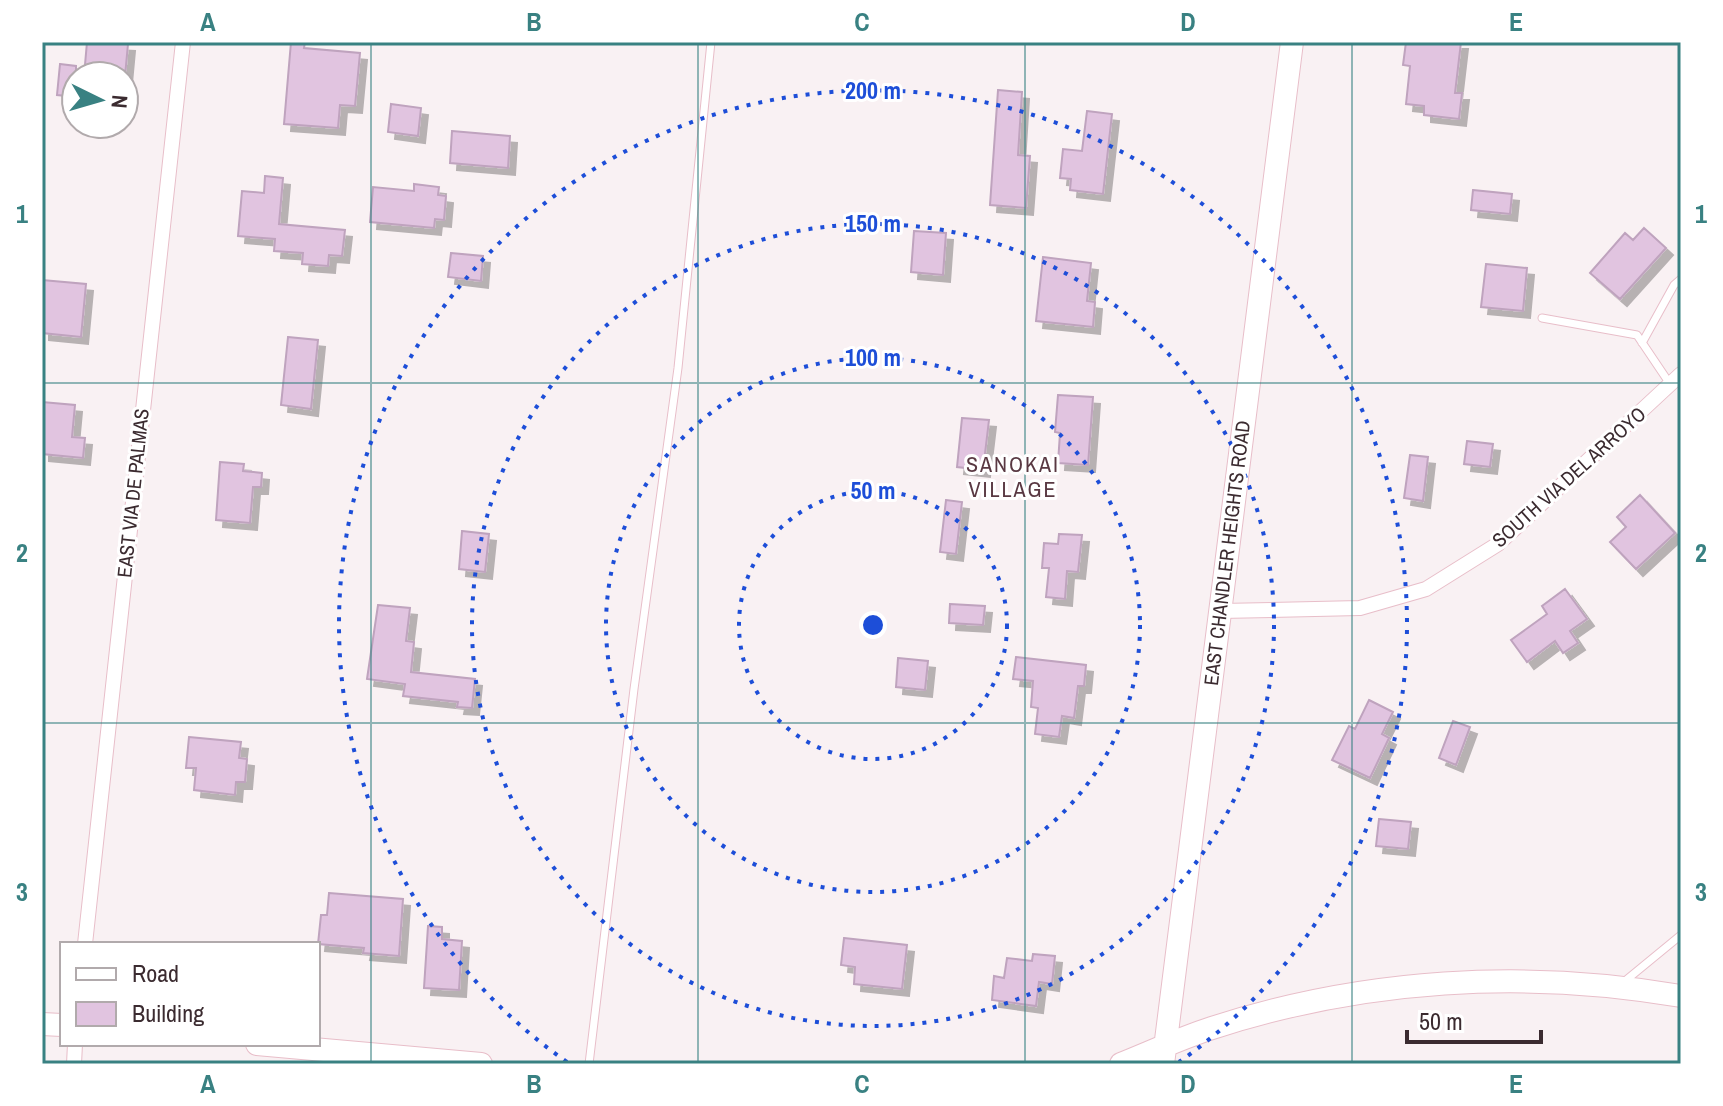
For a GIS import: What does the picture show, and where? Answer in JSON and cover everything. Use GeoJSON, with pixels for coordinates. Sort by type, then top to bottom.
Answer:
{"type":"FeatureCollection","features":[{"type":"Feature","properties":{"kind":"main road","name":"EAST CHANDLER HEIGHTS ROAD"},"geometry":{"type":"LineString","coordinates":[[1164,1055],[1292,42]]}},
{"type":"Feature","properties":{"kind":"main road"},"geometry":{"type":"LineString","coordinates":[[1121,1064],[1164,1055],[1211,1028],[1293,1006],[1381,989],[1467,981],[1549,981],[1620,985],[1681,996]]}},
{"type":"Feature","properties":{"kind":"main road"},"geometry":{"type":"LineString","coordinates":[[279,1046],[481,1064]]}},
{"type":"Feature","properties":{"kind":"street","name":"EAST VIA DE PALMAS"},"geometry":{"type":"LineString","coordinates":[[85,942],[183,42]]}},
{"type":"Feature","properties":{"kind":"street","name":"SOUTH VIA DEL ARROYO"},"geometry":{"type":"LineString","coordinates":[[1220,611],[1360,608],[1426,589],[1498,544],[1676,379]]}},
{"type":"Feature","properties":{"kind":"lane"},"geometry":{"type":"LineString","coordinates":[[589,1064],[634,689],[678,368],[711,42]]}},
{"type":"Feature","properties":{"kind":"lane"},"geometry":{"type":"LineString","coordinates":[[1642,343],[1674,285],[1681,279]]}},
{"type":"Feature","properties":{"kind":"lane"},"geometry":{"type":"LineString","coordinates":[[1542,318],[1637,335],[1676,379]]}},
{"type":"Feature","properties":{"kind":"lane"},"geometry":{"type":"LineString","coordinates":[[1620,985],[1681,935]]}},
{"type":"Feature","properties":{"kind":"building"},"geometry":{"type":"Polygon","coordinates":[[[87,42],[128,44],[126,60],[85,60],[87,42]]]}},
{"type":"Feature","properties":{"kind":"building"},"geometry":{"type":"Polygon","coordinates":[[[291,42],[305,42],[304,48],[360,53],[355,106],[340,105],[338,128],[284,124],[291,42]]]}},
{"type":"Feature","properties":{"kind":"building"},"geometry":{"type":"Polygon","coordinates":[[[1406,42],[1461,42],[1455,93],[1462,93],[1459,119],[1424,115],[1424,106],[1406,104],[1410,66],[1403,65],[1406,42]]]}},
{"type":"Feature","properties":{"kind":"building"},"geometry":{"type":"Polygon","coordinates":[[[60,64],[60,95],[57,95],[60,64]]]}},
{"type":"Feature","properties":{"kind":"building"},"geometry":{"type":"Polygon","coordinates":[[[998,90],[1022,92],[1018,155],[1030,156],[1026,208],[990,205],[998,90]]]}},
{"type":"Feature","properties":{"kind":"building"},"geometry":{"type":"Polygon","coordinates":[[[391,104],[421,108],[418,136],[388,132],[391,104]]]}},
{"type":"Feature","properties":{"kind":"building"},"geometry":{"type":"Polygon","coordinates":[[[1087,111],[1112,114],[1103,194],[1070,190],[1071,179],[1060,178],[1063,149],[1082,151],[1087,111]]]}},
{"type":"Feature","properties":{"kind":"building"},"geometry":{"type":"Polygon","coordinates":[[[452,131],[510,136],[508,168],[450,163],[452,131]]]}},
{"type":"Feature","properties":{"kind":"building"},"geometry":{"type":"Polygon","coordinates":[[[265,176],[283,178],[279,224],[345,230],[342,256],[329,255],[328,266],[302,264],[303,253],[274,251],[275,239],[238,236],[242,191],[264,193],[265,176]]]}},
{"type":"Feature","properties":{"kind":"building"},"geometry":{"type":"Polygon","coordinates":[[[414,184],[439,187],[438,195],[446,196],[444,220],[435,219],[434,228],[370,222],[373,187],[414,191],[414,184]]]}},
{"type":"Feature","properties":{"kind":"building"},"geometry":{"type":"Polygon","coordinates":[[[1473,190],[1512,194],[1510,214],[1471,210],[1473,190]]]}},
{"type":"Feature","properties":{"kind":"building"},"geometry":{"type":"Polygon","coordinates":[[[1644,228],[1666,248],[1620,299],[1590,273],[1625,233],[1633,240],[1644,228]]]}},
{"type":"Feature","properties":{"kind":"building"},"geometry":{"type":"Polygon","coordinates":[[[914,231],[946,233],[943,275],[911,272],[914,231]]]}},
{"type":"Feature","properties":{"kind":"building"},"geometry":{"type":"Polygon","coordinates":[[[451,253],[483,256],[481,281],[448,277],[451,253]]]}},
{"type":"Feature","properties":{"kind":"building"},"geometry":{"type":"Polygon","coordinates":[[[1043,257],[1091,263],[1087,301],[1095,302],[1093,327],[1036,321],[1043,257]]]}},
{"type":"Feature","properties":{"kind":"building"},"geometry":{"type":"Polygon","coordinates":[[[1486,264],[1527,268],[1523,311],[1481,307],[1486,264]]]}},
{"type":"Feature","properties":{"kind":"building"},"geometry":{"type":"Polygon","coordinates":[[[42,280],[86,284],[81,337],[42,333],[42,280]]]}},
{"type":"Feature","properties":{"kind":"building"},"geometry":{"type":"Polygon","coordinates":[[[288,337],[318,340],[311,409],[281,405],[288,337]]]}},
{"type":"Feature","properties":{"kind":"building"},"geometry":{"type":"Polygon","coordinates":[[[1058,395],[1093,397],[1088,465],[1058,463],[1060,433],[1055,432],[1058,395]]]}},
{"type":"Feature","properties":{"kind":"building"},"geometry":{"type":"Polygon","coordinates":[[[42,402],[75,405],[72,437],[85,438],[83,458],[42,454],[42,402]]]}},
{"type":"Feature","properties":{"kind":"building"},"geometry":{"type":"Polygon","coordinates":[[[962,418],[989,420],[983,470],[957,467],[962,418]]]}},
{"type":"Feature","properties":{"kind":"building"},"geometry":{"type":"Polygon","coordinates":[[[1467,441],[1493,444],[1490,467],[1464,464],[1467,441]]]}},
{"type":"Feature","properties":{"kind":"building"},"geometry":{"type":"Polygon","coordinates":[[[1410,455],[1428,457],[1423,501],[1404,498],[1410,455]]]}},
{"type":"Feature","properties":{"kind":"building"},"geometry":{"type":"Polygon","coordinates":[[[220,462],[244,464],[243,471],[262,473],[261,487],[253,487],[250,523],[216,520],[220,462]]]}},
{"type":"Feature","properties":{"kind":"building"},"geometry":{"type":"Polygon","coordinates":[[[1640,495],[1675,533],[1636,569],[1610,542],[1626,527],[1617,517],[1640,495]]]}},
{"type":"Feature","properties":{"kind":"building"},"geometry":{"type":"Polygon","coordinates":[[[946,500],[962,502],[956,554],[940,552],[946,500]]]}},
{"type":"Feature","properties":{"kind":"building"},"geometry":{"type":"Polygon","coordinates":[[[462,531],[489,534],[485,572],[459,569],[462,531]]]}},
{"type":"Feature","properties":{"kind":"building"},"geometry":{"type":"Polygon","coordinates":[[[1059,534],[1082,535],[1078,572],[1067,571],[1065,599],[1046,597],[1049,568],[1042,568],[1044,543],[1058,544],[1059,534]]]}},
{"type":"Feature","properties":{"kind":"building"},"geometry":{"type":"Polygon","coordinates":[[[1565,589],[1587,619],[1570,631],[1578,643],[1563,653],[1555,641],[1527,662],[1511,640],[1547,614],[1542,606],[1565,589]]]}},
{"type":"Feature","properties":{"kind":"building"},"geometry":{"type":"Polygon","coordinates":[[[950,604],[985,606],[983,625],[949,623],[950,604]]]}},
{"type":"Feature","properties":{"kind":"building"},"geometry":{"type":"Polygon","coordinates":[[[378,605],[410,608],[406,641],[414,642],[411,672],[475,679],[472,708],[457,707],[458,702],[403,696],[405,684],[367,679],[378,605]]]}},
{"type":"Feature","properties":{"kind":"building"},"geometry":{"type":"Polygon","coordinates":[[[1016,657],[1086,665],[1084,686],[1078,686],[1074,718],[1062,716],[1059,737],[1035,734],[1038,708],[1031,707],[1033,681],[1013,679],[1016,657]]]}},
{"type":"Feature","properties":{"kind":"building"},"geometry":{"type":"Polygon","coordinates":[[[898,658],[928,661],[925,690],[896,687],[898,658]]]}},
{"type":"Feature","properties":{"kind":"building"},"geometry":{"type":"Polygon","coordinates":[[[1369,700],[1393,712],[1382,734],[1389,738],[1370,778],[1332,760],[1349,726],[1355,729],[1369,700]]]}},
{"type":"Feature","properties":{"kind":"building"},"geometry":{"type":"Polygon","coordinates":[[[1453,721],[1470,727],[1456,765],[1439,758],[1453,721]]]}},
{"type":"Feature","properties":{"kind":"building"},"geometry":{"type":"Polygon","coordinates":[[[189,737],[241,742],[239,758],[247,759],[245,782],[236,782],[235,795],[194,790],[196,768],[186,768],[189,737]]]}},
{"type":"Feature","properties":{"kind":"building"},"geometry":{"type":"Polygon","coordinates":[[[1379,819],[1411,822],[1408,849],[1376,846],[1379,819]]]}},
{"type":"Feature","properties":{"kind":"building"},"geometry":{"type":"Polygon","coordinates":[[[329,893],[403,899],[399,956],[363,953],[364,948],[320,944],[321,915],[327,915],[329,893]]]}},
{"type":"Feature","properties":{"kind":"building"},"geometry":{"type":"Polygon","coordinates":[[[428,926],[442,927],[442,939],[462,941],[459,990],[424,988],[428,926]]]}},
{"type":"Feature","properties":{"kind":"building"},"geometry":{"type":"Polygon","coordinates":[[[844,938],[907,945],[902,989],[854,984],[855,967],[841,965],[844,938]]]}},
{"type":"Feature","properties":{"kind":"building"},"geometry":{"type":"Polygon","coordinates":[[[1033,954],[1055,956],[1052,984],[1039,982],[1036,1006],[992,1000],[994,976],[1004,978],[1007,958],[1032,961],[1033,954]]]}},
{"type":"Feature","properties":{"kind":"district","name":"SANOKAI VILLAGE"},"geometry":{"type":"Point","coordinates":[1013,476]}}]}
